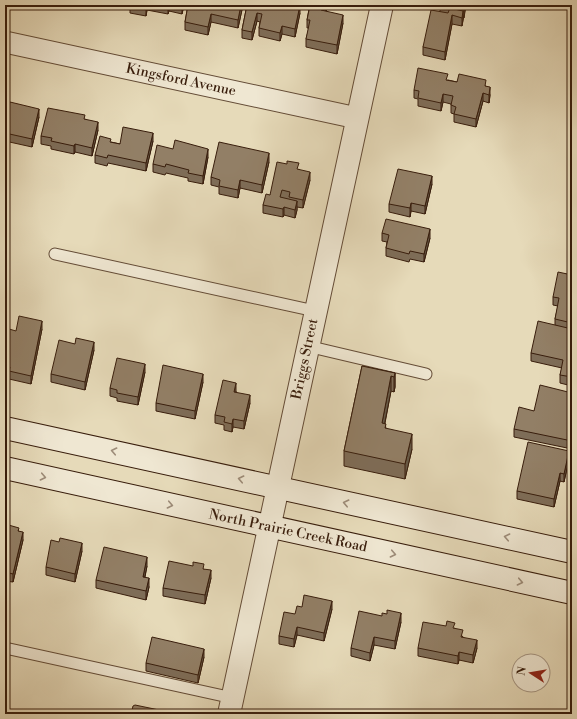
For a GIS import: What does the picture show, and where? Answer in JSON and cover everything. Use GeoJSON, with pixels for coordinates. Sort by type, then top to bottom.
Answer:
{"type":"FeatureCollection","features":[{"type":"Feature","properties":{"kind":"main road","name":"Briggs Street"},"geometry":{"type":"LineString","coordinates":[[231,706],[279,488],[307,346],[382,5]]}},
{"type":"Feature","properties":{"kind":"main road"},"geometry":{"type":"LineString","coordinates":[[5,428],[572,552]]}},
{"type":"Feature","properties":{"kind":"main road","name":"North Prairie Creek Road"},"geometry":{"type":"LineString","coordinates":[[5,468],[572,593]]}},
{"type":"Feature","properties":{"kind":"street","name":"Kingsford Avenue"},"geometry":{"type":"LineString","coordinates":[[5,42],[357,118]]}},
{"type":"Feature","properties":{"kind":"lane"},"geometry":{"type":"LineString","coordinates":[[55,254],[315,311]]}},
{"type":"Feature","properties":{"kind":"lane"},"geometry":{"type":"LineString","coordinates":[[307,346],[426,374]]}},
{"type":"Feature","properties":{"kind":"lane"},"geometry":{"type":"LineString","coordinates":[[5,648],[231,706]]}},
{"type":"Feature","properties":{"kind":"building"},"geometry":{"type":"Polygon","coordinates":[[[132,5],[146,5],[146,8],[132,5]]]}},
{"type":"Feature","properties":{"kind":"building"},"geometry":{"type":"Polygon","coordinates":[[[188,5],[241,5],[238,20],[211,14],[208,27],[185,22],[188,5]]]}},
{"type":"Feature","properties":{"kind":"building"},"geometry":{"type":"Polygon","coordinates":[[[247,5],[300,5],[295,29],[282,26],[280,33],[259,28],[262,14],[257,13],[252,32],[242,30],[247,5]]]}},
{"type":"Feature","properties":{"kind":"building"},"geometry":{"type":"Polygon","coordinates":[[[310,5],[322,5],[321,10],[343,15],[337,45],[306,39],[310,20],[307,20],[310,5]]]}},
{"type":"Feature","properties":{"kind":"building"},"geometry":{"type":"Polygon","coordinates":[[[442,5],[465,5],[464,10],[442,5]]]}},
{"type":"Feature","properties":{"kind":"building"},"geometry":{"type":"Polygon","coordinates":[[[450,8],[463,11],[462,18],[452,15],[445,52],[423,47],[431,10],[448,13],[450,8]]]}},
{"type":"Feature","properties":{"kind":"building"},"geometry":{"type":"Polygon","coordinates":[[[418,68],[448,74],[446,80],[457,82],[459,74],[486,80],[485,86],[490,87],[489,95],[483,93],[476,119],[454,114],[456,107],[451,105],[453,96],[443,94],[441,103],[418,98],[419,91],[414,90],[418,68]]]}},
{"type":"Feature","properties":{"kind":"building"},"geometry":{"type":"Polygon","coordinates":[[[10,102],[39,109],[32,139],[5,133],[5,119],[10,102]]]}},
{"type":"Feature","properties":{"kind":"building"},"geometry":{"type":"Polygon","coordinates":[[[48,108],[85,115],[84,119],[98,122],[92,148],[51,141],[52,138],[41,136],[48,108]]]}},
{"type":"Feature","properties":{"kind":"building"},"geometry":{"type":"Polygon","coordinates":[[[123,127],[153,133],[146,163],[108,155],[107,158],[95,155],[100,136],[111,139],[110,142],[120,144],[123,127]]]}},
{"type":"Feature","properties":{"kind":"building"},"geometry":{"type":"Polygon","coordinates":[[[175,140],[208,149],[203,176],[188,173],[189,170],[166,164],[165,167],[153,164],[157,145],[173,149],[175,140]]]}},
{"type":"Feature","properties":{"kind":"building"},"geometry":{"type":"Polygon","coordinates":[[[219,142],[269,153],[262,185],[240,180],[238,190],[219,186],[220,180],[211,177],[219,142]]]}},
{"type":"Feature","properties":{"kind":"building"},"geometry":{"type":"Polygon","coordinates":[[[287,161],[299,163],[297,169],[310,172],[303,200],[289,197],[290,192],[282,190],[280,197],[297,201],[295,210],[284,207],[283,209],[263,205],[266,194],[270,195],[277,162],[287,164],[287,161]]]}},
{"type":"Feature","properties":{"kind":"building"},"geometry":{"type":"Polygon","coordinates":[[[398,169],[432,176],[425,206],[411,203],[410,208],[389,204],[398,169]]]}},
{"type":"Feature","properties":{"kind":"building"},"geometry":{"type":"Polygon","coordinates":[[[386,219],[430,229],[424,254],[410,251],[409,254],[386,248],[389,235],[382,233],[386,219]]]}},
{"type":"Feature","properties":{"kind":"building"},"geometry":{"type":"Polygon","coordinates":[[[558,272],[572,275],[572,323],[555,319],[559,298],[553,297],[558,272]]]}},
{"type":"Feature","properties":{"kind":"building"},"geometry":{"type":"Polygon","coordinates":[[[19,316],[42,321],[31,376],[9,371],[10,367],[5,366],[5,349],[9,329],[16,331],[19,316]]]}},
{"type":"Feature","properties":{"kind":"building"},"geometry":{"type":"Polygon","coordinates":[[[538,321],[572,329],[572,377],[560,375],[563,360],[531,353],[538,321]]]}},
{"type":"Feature","properties":{"kind":"building"},"geometry":{"type":"Polygon","coordinates":[[[76,338],[94,342],[85,382],[51,374],[59,340],[75,344],[76,338]]]}},
{"type":"Feature","properties":{"kind":"building"},"geometry":{"type":"Polygon","coordinates":[[[117,358],[145,364],[138,397],[117,393],[117,390],[110,388],[117,358]]]}},
{"type":"Feature","properties":{"kind":"building"},"geometry":{"type":"Polygon","coordinates":[[[163,365],[203,374],[195,411],[156,403],[163,365]]]}},
{"type":"Feature","properties":{"kind":"building"},"geometry":{"type":"Polygon","coordinates":[[[362,366],[395,373],[394,377],[391,376],[382,423],[386,424],[385,428],[412,434],[405,464],[344,451],[362,366]]]}},
{"type":"Feature","properties":{"kind":"building"},"geometry":{"type":"Polygon","coordinates":[[[223,380],[236,383],[234,392],[250,395],[244,421],[233,419],[232,424],[224,422],[225,417],[215,415],[223,380]]]}},
{"type":"Feature","properties":{"kind":"building"},"geometry":{"type":"Polygon","coordinates":[[[540,385],[572,393],[572,441],[514,429],[519,407],[534,411],[540,385]]]}},
{"type":"Feature","properties":{"kind":"building"},"geometry":{"type":"Polygon","coordinates":[[[528,442],[569,451],[564,474],[560,473],[554,499],[517,491],[528,442]]]}},
{"type":"Feature","properties":{"kind":"building"},"geometry":{"type":"Polygon","coordinates":[[[5,524],[19,528],[18,531],[23,532],[13,574],[5,572],[5,524]]]}},
{"type":"Feature","properties":{"kind":"building"},"geometry":{"type":"Polygon","coordinates":[[[60,538],[82,543],[75,574],[46,567],[51,540],[59,542],[60,538]]]}},
{"type":"Feature","properties":{"kind":"building"},"geometry":{"type":"Polygon","coordinates":[[[104,547],[147,557],[143,577],[149,578],[146,591],[96,580],[104,547]]]}},
{"type":"Feature","properties":{"kind":"building"},"geometry":{"type":"Polygon","coordinates":[[[169,561],[193,566],[193,562],[204,564],[203,569],[211,570],[205,595],[163,588],[169,561]]]}},
{"type":"Feature","properties":{"kind":"building"},"geometry":{"type":"Polygon","coordinates":[[[304,595],[332,601],[324,633],[297,627],[294,639],[279,636],[284,612],[295,614],[297,606],[302,607],[304,595]]]}},
{"type":"Feature","properties":{"kind":"building"},"geometry":{"type":"Polygon","coordinates":[[[387,610],[401,613],[395,641],[374,637],[370,653],[351,648],[359,611],[382,616],[382,613],[387,614],[387,610]]]}},
{"type":"Feature","properties":{"kind":"building"},"geometry":{"type":"Polygon","coordinates":[[[447,621],[455,623],[453,628],[463,630],[461,637],[477,640],[473,655],[459,652],[458,656],[418,648],[423,622],[446,626],[447,621]]]}},
{"type":"Feature","properties":{"kind":"building"},"geometry":{"type":"Polygon","coordinates":[[[152,637],[204,649],[198,675],[146,663],[152,637]]]}},
{"type":"Feature","properties":{"kind":"building"},"geometry":{"type":"Polygon","coordinates":[[[135,705],[164,711],[163,714],[131,714],[133,706],[135,705]]]}},
{"type":"Feature","properties":{"kind":"building"},"geometry":{"type":"Polygon","coordinates":[[[470,711],[487,714],[470,714],[470,711]]]}}]}
